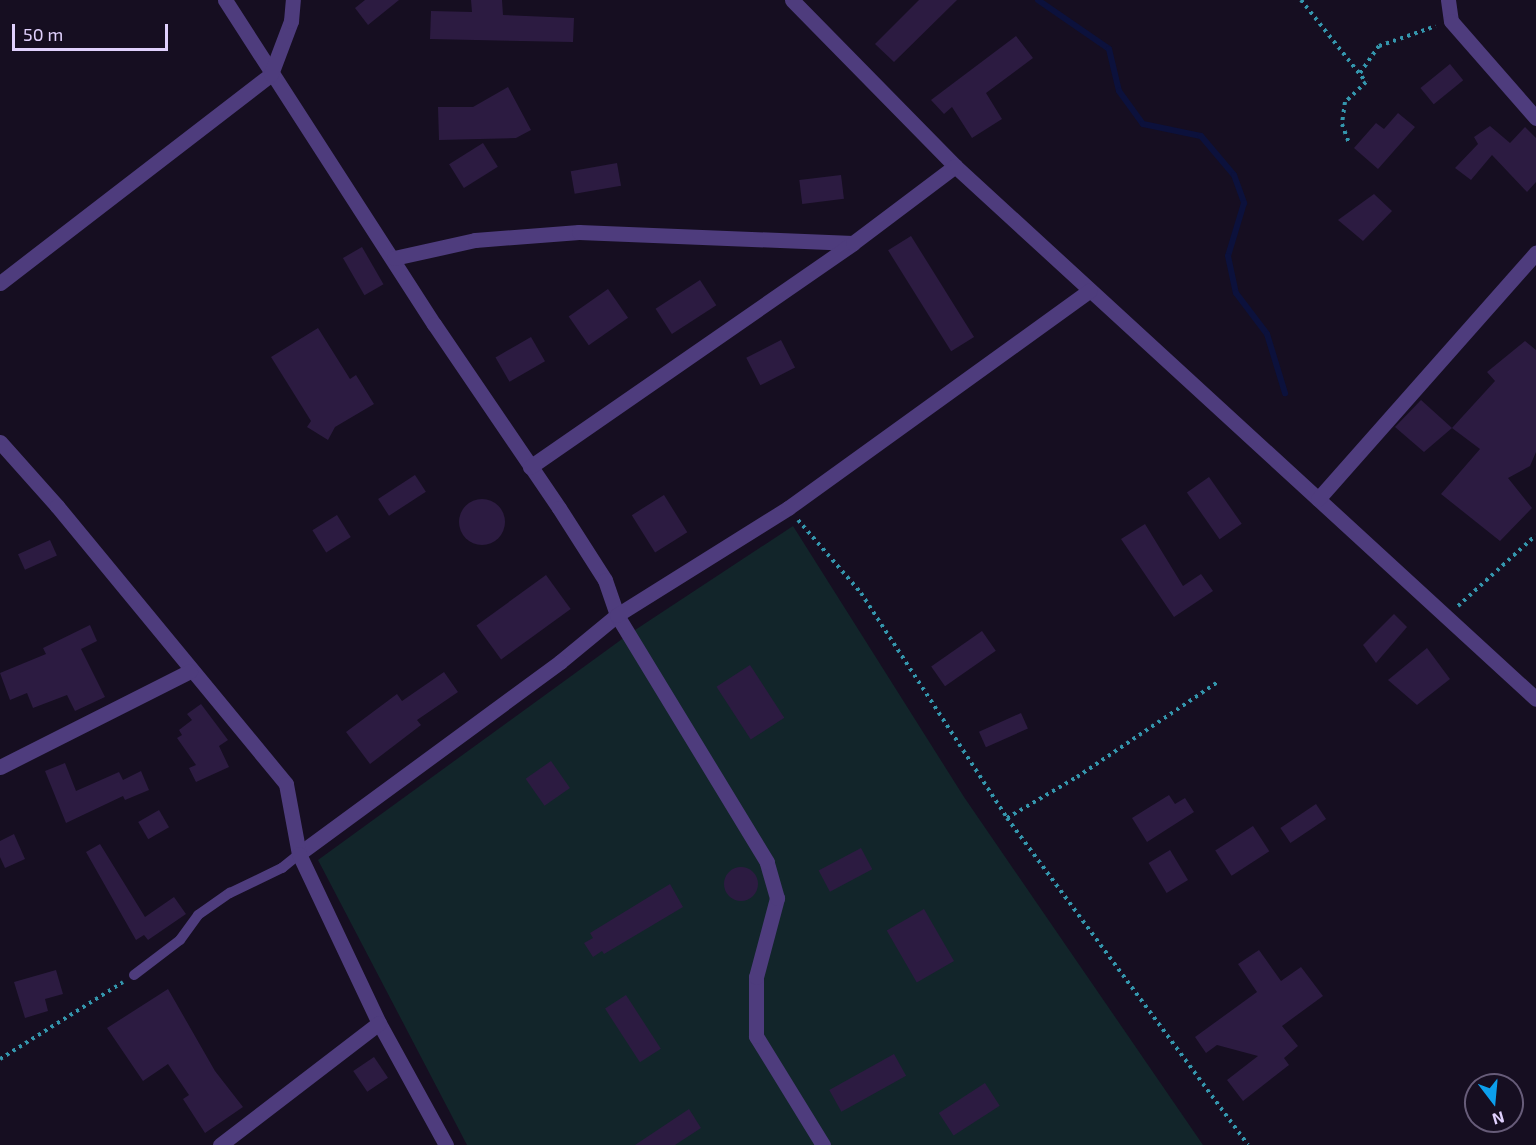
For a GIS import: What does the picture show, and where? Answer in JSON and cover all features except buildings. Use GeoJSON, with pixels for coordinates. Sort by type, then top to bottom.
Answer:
{"type":"FeatureCollection","features":[{"type":"Feature","properties":{"kind":"street"},"geometry":{"type":"LineString","coordinates":[[225,0],[271,74],[605,580],[617,615],[767,862],[777,898],[756,977],[756,1036],[823,1145]]}},
{"type":"Feature","properties":{"kind":"street"},"geometry":{"type":"LineString","coordinates":[[0,283],[271,74],[291,21],[293,0]]}},
{"type":"Feature","properties":{"kind":"street"},"geometry":{"type":"LineString","coordinates":[[792,0],[956,166],[1536,699]]}},
{"type":"Feature","properties":{"kind":"street"},"geometry":{"type":"LineString","coordinates":[[1448,0],[1451,21],[1536,118]]}},
{"type":"Feature","properties":{"kind":"street"},"geometry":{"type":"LineString","coordinates":[[530,467],[853,243],[956,166]]}},
{"type":"Feature","properties":{"kind":"street"},"geometry":{"type":"LineString","coordinates":[[394,258],[475,240],[579,232],[853,243]]}},
{"type":"Feature","properties":{"kind":"street"},"geometry":{"type":"LineString","coordinates":[[1318,498],[1536,253]]}},
{"type":"Feature","properties":{"kind":"street"},"geometry":{"type":"LineString","coordinates":[[299,854],[560,662],[617,615],[788,508],[1090,290]]}},
{"type":"Feature","properties":{"kind":"street"},"geometry":{"type":"LineString","coordinates":[[0,442],[57,506],[190,671],[286,784],[299,854],[379,1023],[446,1145]]}},
{"type":"Feature","properties":{"kind":"street"},"geometry":{"type":"LineString","coordinates":[[0,767],[190,671]]}},
{"type":"Feature","properties":{"kind":"street"},"geometry":{"type":"LineString","coordinates":[[220,1145],[379,1023]]}},
{"type":"Feature","properties":{"kind":"lane"},"geometry":{"type":"LineString","coordinates":[[134,975],[180,940],[198,915],[230,892],[282,868],[299,854]]}},
{"type":"Feature","properties":{"kind":"path"},"geometry":{"type":"LineString","coordinates":[[1301,0],[1366,82],[1345,102],[1342,124],[1349,143]]}},
{"type":"Feature","properties":{"kind":"path"},"geometry":{"type":"LineString","coordinates":[[1360,73],[1379,46],[1451,21]]}},
{"type":"Feature","properties":{"kind":"path"},"geometry":{"type":"LineString","coordinates":[[788,508],[861,593],[1007,818],[1248,1145]]}},
{"type":"Feature","properties":{"kind":"path"},"geometry":{"type":"LineString","coordinates":[[1446,616],[1536,535]]}},
{"type":"Feature","properties":{"kind":"path"},"geometry":{"type":"LineString","coordinates":[[1007,818],[1077,777],[1218,682]]}},
{"type":"Feature","properties":{"kind":"path"},"geometry":{"type":"LineString","coordinates":[[0,1059],[134,975]]}},
{"type":"Feature","properties":{"kind":"green space"},"geometry":{"type":"Polygon","coordinates":[[[793,526],[964,797],[1203,1145],[467,1145],[318,860],[629,634],[793,526]]]}},
{"type":"Feature","properties":{"kind":"waterway"},"geometry":{"type":"LineString","coordinates":[[1038,0],[1109,49],[1119,91],[1143,124],[1201,136],[1234,175],[1244,203],[1228,256],[1236,293],[1267,334],[1285,393]]}}]}
